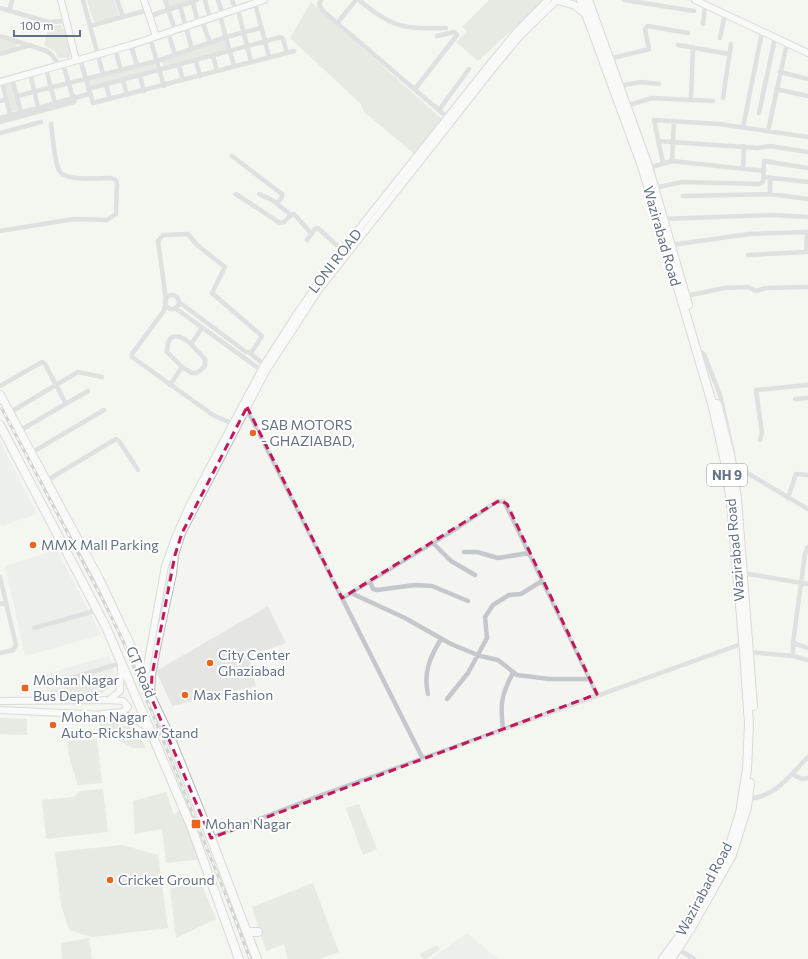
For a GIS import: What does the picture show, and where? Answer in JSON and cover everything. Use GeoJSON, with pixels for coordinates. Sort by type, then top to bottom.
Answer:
{"type":"FeatureCollection","features":[{"type":"Feature","properties":{"kind":"highway","name":"Wazirabad Road"},"geometry":{"type":"LineString","coordinates":[[581,0],[654,188],[717,403],[729,465],[731,503],[753,706],[752,766],[748,798],[740,834],[732,855],[673,956]]}},
{"type":"Feature","properties":{"kind":"highway","name":"Wazirabad Road"},"geometry":{"type":"LineString","coordinates":[[589,1],[619,86],[623,107]]}},
{"type":"Feature","properties":{"kind":"highway","name":"Wazirabad Road"},"geometry":{"type":"LineString","coordinates":[[646,169],[712,403],[737,499],[743,573],[746,642]]}},
{"type":"Feature","properties":{"kind":"highway","name":"GT Road"},"geometry":{"type":"LineString","coordinates":[[0,395],[99,579],[170,737],[248,932],[257,959]]}},
{"type":"Feature","properties":{"kind":"highway","name":"GT Road"},"geometry":{"type":"LineString","coordinates":[[0,425],[98,610],[116,650],[191,829],[239,959]]}},
{"type":"Feature","properties":{"kind":"highway","name":"Wazirabad Road"},"geometry":{"type":"LineString","coordinates":[[673,956],[729,848],[740,813],[747,770],[749,724],[747,651]]}},
{"type":"Feature","properties":{"kind":"highway"},"geometry":{"type":"LineString","coordinates":[[248,932],[258,932]]}},
{"type":"Feature","properties":{"kind":"main road"},"geometry":{"type":"LineString","coordinates":[[553,1],[574,5],[587,15]]}},
{"type":"Feature","properties":{"kind":"street"},"geometry":{"type":"LineString","coordinates":[[9,11],[12,0]]}},
{"type":"Feature","properties":{"kind":"street"},"geometry":{"type":"LineString","coordinates":[[62,0],[66,21],[93,104],[294,51]]}},
{"type":"Feature","properties":{"kind":"street"},"geometry":{"type":"LineString","coordinates":[[83,0],[103,74]]}},
{"type":"Feature","properties":{"kind":"street"},"geometry":{"type":"LineString","coordinates":[[117,0],[123,16]]}},
{"type":"Feature","properties":{"kind":"street"},"geometry":{"type":"LineString","coordinates":[[144,0],[149,13],[157,60],[164,86]]}},
{"type":"Feature","properties":{"kind":"street"},"geometry":{"type":"LineString","coordinates":[[164,0],[168,10],[176,55]]}},
{"type":"Feature","properties":{"kind":"street"},"geometry":{"type":"LineString","coordinates":[[90,26],[123,16],[168,10],[197,0]]}},
{"type":"Feature","properties":{"kind":"street"},"geometry":{"type":"LineString","coordinates":[[205,0],[210,18]]}},
{"type":"Feature","properties":{"kind":"street"},"geometry":{"type":"LineString","coordinates":[[218,0],[234,66]]}},
{"type":"Feature","properties":{"kind":"street"},"geometry":{"type":"LineString","coordinates":[[232,0],[237,10],[252,61]]}},
{"type":"Feature","properties":{"kind":"street"},"geometry":{"type":"LineString","coordinates":[[320,0],[320,7],[448,118]]}},
{"type":"Feature","properties":{"kind":"street"},"geometry":{"type":"LineString","coordinates":[[338,22],[358,0],[383,19],[391,23],[411,28],[446,28]]}},
{"type":"Feature","properties":{"kind":"street"},"geometry":{"type":"LineString","coordinates":[[624,0],[694,11]]}},
{"type":"Feature","properties":{"kind":"street"},"geometry":{"type":"LineString","coordinates":[[695,0],[808,54]]}},
{"type":"Feature","properties":{"kind":"street"},"geometry":{"type":"LineString","coordinates":[[192,1],[210,43]]}},
{"type":"Feature","properties":{"kind":"street"},"geometry":{"type":"LineString","coordinates":[[10,115],[1,81],[131,45],[237,10],[248,3],[261,1],[261,28],[269,57]]}},
{"type":"Feature","properties":{"kind":"street","name":"LONI ROAD"},"geometry":{"type":"LineString","coordinates":[[205,481],[245,405],[262,367],[300,309],[342,250],[494,63],[553,1]]}},
{"type":"Feature","properties":{"kind":"street"},"geometry":{"type":"LineString","coordinates":[[703,24],[705,5]]}},
{"type":"Feature","properties":{"kind":"street"},"geometry":{"type":"LineString","coordinates":[[180,6],[192,49]]}},
{"type":"Feature","properties":{"kind":"street"},"geometry":{"type":"LineString","coordinates":[[0,8],[48,22],[66,21]]}},
{"type":"Feature","properties":{"kind":"street"},"geometry":{"type":"LineString","coordinates":[[720,38],[724,14]]}},
{"type":"Feature","properties":{"kind":"street"},"geometry":{"type":"LineString","coordinates":[[609,59],[649,49],[645,29],[648,26],[688,33]]}},
{"type":"Feature","properties":{"kind":"street"},"geometry":{"type":"LineString","coordinates":[[17,96],[137,66],[176,55],[226,37],[261,28]]}},
{"type":"Feature","properties":{"kind":"street"},"geometry":{"type":"LineString","coordinates":[[415,89],[457,35],[454,32],[437,36]]}},
{"type":"Feature","properties":{"kind":"street"},"geometry":{"type":"LineString","coordinates":[[743,127],[762,32]]}},
{"type":"Feature","properties":{"kind":"street"},"geometry":{"type":"LineString","coordinates":[[0,36],[31,45],[52,54],[61,64],[74,98],[74,102],[0,122]]}},
{"type":"Feature","properties":{"kind":"street"},"geometry":{"type":"LineString","coordinates":[[0,118],[74,98],[123,80],[283,37],[287,53]]}},
{"type":"Feature","properties":{"kind":"street"},"geometry":{"type":"LineString","coordinates":[[759,113],[776,38]]}},
{"type":"Feature","properties":{"kind":"street"},"geometry":{"type":"LineString","coordinates":[[768,131],[787,43]]}},
{"type":"Feature","properties":{"kind":"street"},"geometry":{"type":"LineString","coordinates":[[723,98],[731,44]]}},
{"type":"Feature","properties":{"kind":"street"},"geometry":{"type":"LineString","coordinates":[[0,54],[31,45]]}},
{"type":"Feature","properties":{"kind":"street"},"geometry":{"type":"LineString","coordinates":[[131,45],[137,66]]}},
{"type":"Feature","properties":{"kind":"street"},"geometry":{"type":"LineString","coordinates":[[678,45],[729,54]]}},
{"type":"Feature","properties":{"kind":"street"},"geometry":{"type":"LineString","coordinates":[[691,98],[693,47]]}},
{"type":"Feature","properties":{"kind":"street"},"geometry":{"type":"LineString","coordinates":[[115,49],[121,70]]}},
{"type":"Feature","properties":{"kind":"street"},"geometry":{"type":"LineString","coordinates":[[213,56],[217,71]]}},
{"type":"Feature","properties":{"kind":"street"},"geometry":{"type":"LineString","coordinates":[[196,61],[200,76]]}},
{"type":"Feature","properties":{"kind":"street","name":"LONI ROAD"},"geometry":{"type":"LineString","coordinates":[[172,554],[233,424],[285,339],[318,291],[494,63]]}},
{"type":"Feature","properties":{"kind":"street"},"geometry":{"type":"LineString","coordinates":[[179,66],[182,80]]}},
{"type":"Feature","properties":{"kind":"street"},"geometry":{"type":"LineString","coordinates":[[46,68],[55,103]]}},
{"type":"Feature","properties":{"kind":"street"},"geometry":{"type":"LineString","coordinates":[[439,110],[469,69]]}},
{"type":"Feature","properties":{"kind":"street"},"geometry":{"type":"LineString","coordinates":[[780,72],[808,79]]}},
{"type":"Feature","properties":{"kind":"street"},"geometry":{"type":"LineString","coordinates":[[30,73],[38,107]]}},
{"type":"Feature","properties":{"kind":"street"},"geometry":{"type":"LineString","coordinates":[[140,76],[144,91]]}},
{"type":"Feature","properties":{"kind":"street"},"geometry":{"type":"LineString","coordinates":[[12,78],[21,112]]}},
{"type":"Feature","properties":{"kind":"street"},"geometry":{"type":"LineString","coordinates":[[123,80],[127,95]]}},
{"type":"Feature","properties":{"kind":"street"},"geometry":{"type":"LineString","coordinates":[[619,86],[641,82],[659,84]]}},
{"type":"Feature","properties":{"kind":"street"},"geometry":{"type":"LineString","coordinates":[[106,85],[110,99]]}},
{"type":"Feature","properties":{"kind":"street"},"geometry":{"type":"LineString","coordinates":[[776,89],[808,96]]}},
{"type":"Feature","properties":{"kind":"street"},"geometry":{"type":"LineString","coordinates":[[623,107],[652,98],[691,98],[713,101]]}},
{"type":"Feature","properties":{"kind":"street"},"geometry":{"type":"LineString","coordinates":[[0,101],[6,99]]}},
{"type":"Feature","properties":{"kind":"street"},"geometry":{"type":"LineString","coordinates":[[663,163],[654,120],[743,127],[808,138]]}},
{"type":"Feature","properties":{"kind":"street"},"geometry":{"type":"LineString","coordinates":[[672,161],[674,121]]}},
{"type":"Feature","properties":{"kind":"street"},"geometry":{"type":"LineString","coordinates":[[0,133],[41,122]]}},
{"type":"Feature","properties":{"kind":"street"},"geometry":{"type":"LineString","coordinates":[[0,231],[74,219],[107,220],[116,214],[118,184],[116,180],[111,178],[68,177],[61,172],[57,165],[51,124]]}},
{"type":"Feature","properties":{"kind":"street"},"geometry":{"type":"LineString","coordinates":[[658,141],[758,148],[770,146],[808,152]]}},
{"type":"Feature","properties":{"kind":"street"},"geometry":{"type":"LineString","coordinates":[[743,168],[744,146]]}},
{"type":"Feature","properties":{"kind":"street"},"geometry":{"type":"LineString","coordinates":[[232,156],[281,193],[282,197],[276,204]]}},
{"type":"Feature","properties":{"kind":"street"},"geometry":{"type":"LineString","coordinates":[[646,169],[672,161],[764,171]]}},
{"type":"Feature","properties":{"kind":"street"},"geometry":{"type":"LineString","coordinates":[[654,188],[682,182],[759,184],[762,183],[764,176],[764,161],[808,168]]}},
{"type":"Feature","properties":{"kind":"street"},"geometry":{"type":"LineString","coordinates":[[764,176],[808,182]]}},
{"type":"Feature","properties":{"kind":"street"},"geometry":{"type":"LineString","coordinates":[[770,177],[770,194]]}},
{"type":"Feature","properties":{"kind":"street"},"geometry":{"type":"LineString","coordinates":[[236,194],[280,223],[284,222],[291,215]]}},
{"type":"Feature","properties":{"kind":"street"},"geometry":{"type":"LineString","coordinates":[[259,194],[291,215],[295,215],[311,234]]}},
{"type":"Feature","properties":{"kind":"street"},"geometry":{"type":"LineString","coordinates":[[683,196],[770,194],[808,199]]}},
{"type":"Feature","properties":{"kind":"street"},"geometry":{"type":"LineString","coordinates":[[663,219],[772,215],[808,217]]}},
{"type":"Feature","properties":{"kind":"street"},"geometry":{"type":"LineString","coordinates":[[306,240],[318,228],[342,250]]}},
{"type":"Feature","properties":{"kind":"street"},"geometry":{"type":"LineString","coordinates":[[671,245],[742,234],[807,232],[806,252],[748,255]]}},
{"type":"Feature","properties":{"kind":"street"},"geometry":{"type":"LineString","coordinates":[[250,361],[248,354],[202,328],[174,308],[169,308],[166,302],[158,241],[163,235],[188,234],[197,244],[225,267],[212,293],[262,336],[248,354],[245,361],[250,361],[262,367]]}},
{"type":"Feature","properties":{"kind":"street"},"geometry":{"type":"LineString","coordinates":[[686,296],[724,288],[748,287],[756,291],[766,288],[807,287]]}},
{"type":"Feature","properties":{"kind":"street"},"geometry":{"type":"LineString","coordinates":[[233,424],[213,415],[131,355],[163,312],[170,295],[175,295],[179,302],[248,354],[262,367]]}},
{"type":"Feature","properties":{"kind":"street"},"geometry":{"type":"LineString","coordinates":[[174,308],[179,302]]}},
{"type":"Feature","properties":{"kind":"street"},"geometry":{"type":"LineString","coordinates":[[191,344],[202,328]]}},
{"type":"Feature","properties":{"kind":"street"},"geometry":{"type":"LineString","coordinates":[[174,336],[179,336],[191,344],[204,359],[205,366],[197,373],[192,373],[182,367],[167,352],[167,345],[170,339],[174,336]]}},
{"type":"Feature","properties":{"kind":"street"},"geometry":{"type":"LineString","coordinates":[[0,386],[42,362],[45,364],[66,404]]}},
{"type":"Feature","properties":{"kind":"street"},"geometry":{"type":"LineString","coordinates":[[170,385],[182,367]]}},
{"type":"Feature","properties":{"kind":"street"},"geometry":{"type":"LineString","coordinates":[[9,413],[80,372],[102,377]]}},
{"type":"Feature","properties":{"kind":"street"},"geometry":{"type":"LineString","coordinates":[[760,440],[762,433],[756,390],[808,384]]}},
{"type":"Feature","properties":{"kind":"street"},"geometry":{"type":"LineString","coordinates":[[19,431],[88,391]]}},
{"type":"Feature","properties":{"kind":"street"},"geometry":{"type":"LineString","coordinates":[[795,399],[808,398]]}},
{"type":"Feature","properties":{"kind":"street"},"geometry":{"type":"LineString","coordinates":[[245,405],[423,759]]}},
{"type":"Feature","properties":{"kind":"street"},"geometry":{"type":"LineString","coordinates":[[31,452],[104,410]]}},
{"type":"Feature","properties":{"kind":"street"},"geometry":{"type":"LineString","coordinates":[[46,481],[116,439],[119,441],[138,470]]}},
{"type":"Feature","properties":{"kind":"street"},"geometry":{"type":"LineString","coordinates":[[729,465],[808,509]]}},
{"type":"Feature","properties":{"kind":"street"},"geometry":{"type":"LineString","coordinates":[[788,498],[796,474],[808,475]]}},
{"type":"Feature","properties":{"kind":"street"},"geometry":{"type":"LineString","coordinates":[[342,598],[434,543],[500,500],[504,501],[507,504],[542,581],[597,694]]}},
{"type":"Feature","properties":{"kind":"street"},"geometry":{"type":"LineString","coordinates":[[434,543],[451,561],[475,575]]}},
{"type":"Feature","properties":{"kind":"street"},"geometry":{"type":"LineString","coordinates":[[793,656],[793,643],[808,547]]}},
{"type":"Feature","properties":{"kind":"street"},"geometry":{"type":"LineString","coordinates":[[464,552],[477,552],[498,558],[529,553]]}},
{"type":"Feature","properties":{"kind":"street"},"geometry":{"type":"LineString","coordinates":[[144,679],[156,609],[172,554]]}},
{"type":"Feature","properties":{"kind":"street"},"geometry":{"type":"LineString","coordinates":[[151,697],[152,675],[173,574],[172,554]]}},
{"type":"Feature","properties":{"kind":"street"},"geometry":{"type":"LineString","coordinates":[[743,573],[808,584]]}},
{"type":"Feature","properties":{"kind":"street"},"geometry":{"type":"LineString","coordinates":[[0,578],[16,645],[13,650],[0,653]]}},
{"type":"Feature","properties":{"kind":"street"},"geometry":{"type":"LineString","coordinates":[[447,699],[468,673],[487,638],[485,617],[493,605],[509,594],[521,594],[542,581]]}},
{"type":"Feature","properties":{"kind":"street"},"geometry":{"type":"LineString","coordinates":[[370,582],[373,589],[377,590],[415,584],[432,586],[468,601]]}},
{"type":"Feature","properties":{"kind":"street"},"geometry":{"type":"LineString","coordinates":[[351,593],[404,618],[441,639],[477,655],[498,660],[513,673],[526,677],[549,679],[589,679]]}},
{"type":"Feature","properties":{"kind":"street"},"geometry":{"type":"LineString","coordinates":[[0,604],[6,602]]}},
{"type":"Feature","properties":{"kind":"street"},"geometry":{"type":"LineString","coordinates":[[34,628],[98,610]]}},
{"type":"Feature","properties":{"kind":"street"},"geometry":{"type":"LineString","coordinates":[[428,694],[426,680],[427,670],[432,653],[441,639]]}},
{"type":"Feature","properties":{"kind":"street"},"geometry":{"type":"LineString","coordinates":[[211,838],[319,796],[597,694],[746,642]]}},
{"type":"Feature","properties":{"kind":"street"},"geometry":{"type":"LineString","coordinates":[[793,643],[808,648]]}},
{"type":"Feature","properties":{"kind":"street"},"geometry":{"type":"LineString","coordinates":[[747,651],[793,656],[808,660]]}},
{"type":"Feature","properties":{"kind":"street"},"geometry":{"type":"LineString","coordinates":[[51,684],[121,663],[122,674],[120,690],[109,700]]}},
{"type":"Feature","properties":{"kind":"street"},"geometry":{"type":"LineString","coordinates":[[503,729],[501,703],[505,687],[513,673]]}},
{"type":"Feature","properties":{"kind":"street"},"geometry":{"type":"LineString","coordinates":[[70,713],[71,700]]}},
{"type":"Feature","properties":{"kind":"street"},"geometry":{"type":"LineString","coordinates":[[0,701],[109,700],[123,701],[128,707],[126,710],[102,714]]}},
{"type":"Feature","properties":{"kind":"street"},"geometry":{"type":"LineString","coordinates":[[0,710],[102,714],[132,717],[150,729]]}},
{"type":"Feature","properties":{"kind":"street"},"geometry":{"type":"LineString","coordinates":[[748,798],[758,798],[772,792],[808,757]]}},
{"type":"Feature","properties":{"kind":"street"},"geometry":{"type":"LineString","coordinates":[[792,774],[802,779],[808,778]]}},
{"type":"Feature","properties":{"kind":"street"},"geometry":{"type":"LineString","coordinates":[[673,956],[694,959]]}},
{"type":"Feature","properties":{"kind":"highlighted area"},"geometry":{"type":"Polygon","coordinates":[[[247,407],[342,598],[500,500],[507,504],[597,694],[211,838],[151,697],[152,675],[175,555],[182,533],[247,407]]]}},
{"type":"Feature","properties":{"kind":"shaded area"},"geometry":{"type":"Polygon","coordinates":[[[114,0],[119,16],[95,24],[87,1],[114,0]]]}},
{"type":"Feature","properties":{"kind":"shaded area"},"geometry":{"type":"Polygon","coordinates":[[[166,0],[190,0],[190,1],[169,8],[166,0]]]}},
{"type":"Feature","properties":{"kind":"shaded area"},"geometry":{"type":"Polygon","coordinates":[[[489,0],[545,0],[478,61],[456,42],[467,31],[462,27],[489,0]]]}},
{"type":"Feature","properties":{"kind":"shaded area"},"geometry":{"type":"Polygon","coordinates":[[[311,2],[443,120],[417,156],[364,112],[361,104],[290,38],[311,2]]]}},
{"type":"Feature","properties":{"kind":"shaded area"},"geometry":{"type":"Polygon","coordinates":[[[61,25],[71,45],[69,58],[58,58],[55,51],[44,45],[49,26],[61,25]]]}},
{"type":"Feature","properties":{"kind":"shaded area"},"geometry":{"type":"Polygon","coordinates":[[[0,37],[18,42],[15,50],[0,52],[0,37]]]}},
{"type":"Feature","properties":{"kind":"shaded area"},"geometry":{"type":"Polygon","coordinates":[[[225,39],[229,51],[164,68],[162,61],[225,39]]]}},
{"type":"Feature","properties":{"kind":"shaded area"},"geometry":{"type":"Polygon","coordinates":[[[154,63],[156,71],[90,87],[88,80],[154,63]]]}},
{"type":"Feature","properties":{"kind":"shaded area"},"geometry":{"type":"Polygon","coordinates":[[[12,79],[20,110],[10,112],[3,82],[12,79]]]}},
{"type":"Feature","properties":{"kind":"shaded area"},"geometry":{"type":"Polygon","coordinates":[[[0,442],[37,514],[1,526],[0,522],[0,442]]]}},
{"type":"Feature","properties":{"kind":"shaded area"},"geometry":{"type":"Polygon","coordinates":[[[57,550],[101,635],[25,656],[5,566],[57,550]]]}},
{"type":"Feature","properties":{"kind":"shaded area","name":"City Center Ghaziabad"},"geometry":{"type":"Polygon","coordinates":[[[268,606],[286,643],[249,656],[256,686],[172,706],[156,671],[268,606]]]}},
{"type":"Feature","properties":{"kind":"shaded area"},"geometry":{"type":"Polygon","coordinates":[[[109,656],[116,676],[46,693],[42,675],[109,656]]]}},
{"type":"Feature","properties":{"kind":"shaded area"},"geometry":{"type":"Polygon","coordinates":[[[116,675],[117,680],[111,687],[101,694],[52,696],[51,690],[116,675]]]}},
{"type":"Feature","properties":{"kind":"shaded area"},"geometry":{"type":"Polygon","coordinates":[[[0,718],[27,719],[27,735],[0,734],[0,718]]]}},
{"type":"Feature","properties":{"kind":"shaded area"},"geometry":{"type":"Polygon","coordinates":[[[99,720],[132,727],[136,730],[146,748],[133,748],[112,737],[99,733],[99,720]]]}},
{"type":"Feature","properties":{"kind":"shaded area"},"geometry":{"type":"Polygon","coordinates":[[[97,739],[102,783],[78,785],[70,760],[67,741],[97,739]]]}},
{"type":"Feature","properties":{"kind":"shaded area"},"geometry":{"type":"Polygon","coordinates":[[[103,789],[108,832],[46,839],[42,800],[74,797],[80,791],[103,789]]]}},
{"type":"Feature","properties":{"kind":"shaded area"},"geometry":{"type":"Polygon","coordinates":[[[166,792],[174,815],[182,807],[203,859],[166,863],[162,829],[135,834],[133,801],[166,792]]]}},
{"type":"Feature","properties":{"kind":"shaded area"},"geometry":{"type":"Polygon","coordinates":[[[359,804],[377,849],[363,855],[346,808],[359,804]]]}},
{"type":"Feature","properties":{"kind":"shaded area","name":"Cricket Ground"},"geometry":{"type":"Polygon","coordinates":[[[122,845],[158,855],[168,928],[92,937],[69,930],[61,905],[55,852],[122,845]]]}},
{"type":"Feature","properties":{"kind":"shaded area"},"geometry":{"type":"Polygon","coordinates":[[[199,878],[216,919],[176,938],[170,889],[199,878]]]}},
{"type":"Feature","properties":{"kind":"shaded area"},"geometry":{"type":"Polygon","coordinates":[[[313,883],[339,952],[319,959],[288,959],[284,944],[266,951],[252,907],[313,883]]]}},
{"type":"Feature","properties":{"kind":"shaded area"},"geometry":{"type":"Polygon","coordinates":[[[467,933],[498,959],[431,959],[457,940],[467,933]]]}},
{"type":"Feature","properties":{"kind":"shaded area"},"geometry":{"type":"Polygon","coordinates":[[[89,938],[92,959],[62,959],[61,943],[89,938]]]}},
{"type":"Feature","properties":{"kind":"shaded area"},"geometry":{"type":"Polygon","coordinates":[[[437,945],[440,949],[426,959],[423,959],[420,954],[437,945]]]}},
{"type":"Feature","properties":{"kind":"railway"},"geometry":{"type":"LineString","coordinates":[[0,405],[123,641],[227,898],[250,959]]}},
{"type":"Feature","properties":{"kind":"place","name":"SAB MOTORS - GHAZIABAD,"},"geometry":{"type":"Point","coordinates":[253,433]}},
{"type":"Feature","properties":{"kind":"place","name":"MMX Mall Parking"},"geometry":{"type":"Point","coordinates":[33,545]}},
{"type":"Feature","properties":{"kind":"place","name":"City Center Ghaziabad"},"geometry":{"type":"Point","coordinates":[210,663]}},
{"type":"Feature","properties":{"kind":"place","name":"Mohan Nagar Bus Depot"},"geometry":{"type":"Point","coordinates":[25,688]}},
{"type":"Feature","properties":{"kind":"place","name":"Max Fashion"},"geometry":{"type":"Point","coordinates":[185,695]}},
{"type":"Feature","properties":{"kind":"place","name":"Mohan Nagar Auto-Rickshaw Stand"},"geometry":{"type":"Point","coordinates":[53,725]}},
{"type":"Feature","properties":{"kind":"place","name":"Mohan Nagar"},"geometry":{"type":"Point","coordinates":[196,824]}},
{"type":"Feature","properties":{"kind":"place","name":"Cricket Ground"},"geometry":{"type":"Point","coordinates":[110,880]}}]}
